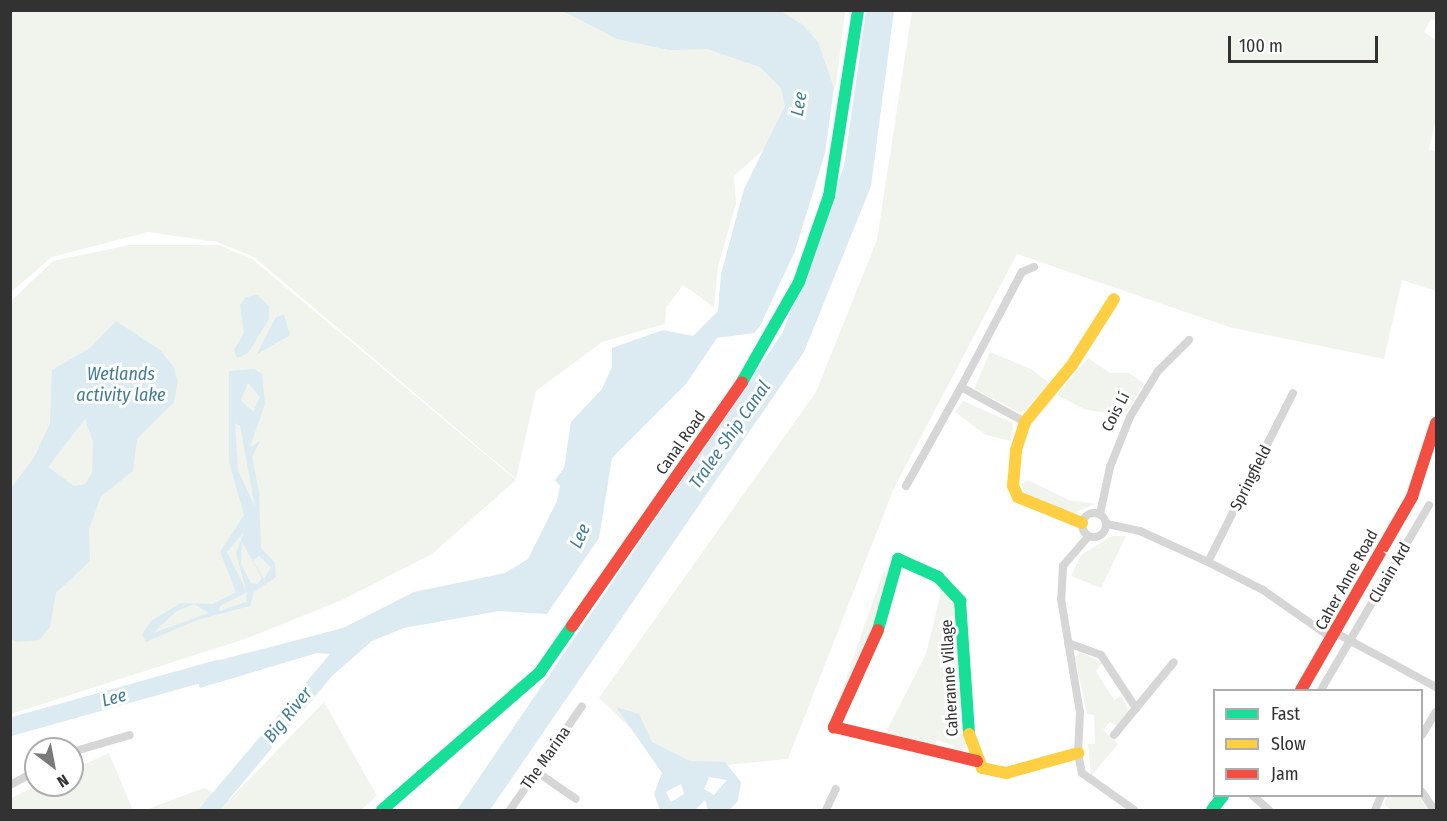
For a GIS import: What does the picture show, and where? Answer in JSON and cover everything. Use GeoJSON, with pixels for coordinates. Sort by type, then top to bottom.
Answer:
{"type":"FeatureCollection","features":[{"type":"Feature","properties":{"kind":"street","name":"Canal Road"},"geometry":{"type":"LineString","coordinates":[[382,810],[540,672],[764,350],[799,282],[829,196],[858,10]]}},
{"type":"Feature","properties":{"kind":"street"},"geometry":{"type":"LineString","coordinates":[[906,486],[1022,272],[1034,267]]}},
{"type":"Feature","properties":{"kind":"street"},"geometry":{"type":"LineString","coordinates":[[1088,537],[1082,523],[1018,497],[1012,486],[1015,462],[1025,422],[1072,365],[1114,298]]}},
{"type":"Feature","properties":{"kind":"street","name":"Cois Lí"},"geometry":{"type":"LineString","coordinates":[[1100,514],[1110,467],[1130,417],[1158,371],[1189,340]]}},
{"type":"Feature","properties":{"kind":"street"},"geometry":{"type":"LineString","coordinates":[[961,387],[1025,422]]}},
{"type":"Feature","properties":{"kind":"street","name":"Springfield"},"geometry":{"type":"LineString","coordinates":[[1209,562],[1293,393]]}},
{"type":"Feature","properties":{"kind":"street","name":"Caher Anne Road"},"geometry":{"type":"LineString","coordinates":[[1302,689],[1335,636],[1419,483],[1437,423]]}},
{"type":"Feature","properties":{"kind":"street","name":"Cluain Ard"},"geometry":{"type":"LineString","coordinates":[[1322,689],[1429,505]]}},
{"type":"Feature","properties":{"kind":"street"},"geometry":{"type":"LineString","coordinates":[[1082,523],[1090,514],[1100,514],[1107,524],[1140,531],[1209,562],[1263,591],[1335,636],[1351,641],[1437,687]]}},
{"type":"Feature","properties":{"kind":"street"},"geometry":{"type":"LineString","coordinates":[[1107,524],[1101,536],[1088,537],[1063,566],[1061,599],[1080,712],[1078,753],[1082,773],[1134,810]]}},
{"type":"Feature","properties":{"kind":"street","name":"Caheranne Village"},"geometry":{"type":"LineString","coordinates":[[977,761],[968,730],[960,601],[938,577],[898,559],[871,656],[834,727],[977,761],[998,774],[1078,753]]}},
{"type":"Feature","properties":{"kind":"street"},"geometry":{"type":"LineString","coordinates":[[1068,644],[1101,655],[1136,708]]}},
{"type":"Feature","properties":{"kind":"street"},"geometry":{"type":"LineString","coordinates":[[1114,735],[1174,662]]}},
{"type":"Feature","properties":{"kind":"street","name":"The Marina"},"geometry":{"type":"LineString","coordinates":[[510,810],[582,706]]}},
{"type":"Feature","properties":{"kind":"street"},"geometry":{"type":"LineString","coordinates":[[1423,733],[1437,712]]}},
{"type":"Feature","properties":{"kind":"street"},"geometry":{"type":"LineString","coordinates":[[84,748],[130,735]]}},
{"type":"Feature","properties":{"kind":"street"},"geometry":{"type":"LineString","coordinates":[[537,772],[576,799]]}},
{"type":"Feature","properties":{"kind":"street"},"geometry":{"type":"LineString","coordinates":[[10,785],[24,777]]}},
{"type":"Feature","properties":{"kind":"street"},"geometry":{"type":"LineString","coordinates":[[826,810],[836,789]]}},
{"type":"Feature","properties":{"kind":"street"},"geometry":{"type":"LineString","coordinates":[[1423,794],[1434,810]]}},
{"type":"Feature","properties":{"kind":"street"},"geometry":{"type":"LineString","coordinates":[[1212,810],[1222,797]]}},
{"type":"Feature","properties":{"kind":"street"},"geometry":{"type":"LineString","coordinates":[[1255,797],[1269,810]]}},
{"type":"Feature","properties":{"kind":"shaded area"},"geometry":{"type":"Polygon","coordinates":[[[11,11],[845,11],[836,86],[734,176],[736,204],[718,266],[714,307],[683,285],[666,308],[665,324],[602,342],[536,391],[516,479],[254,257],[217,242],[148,232],[52,257],[11,292],[11,11]]]}},
{"type":"Feature","properties":{"kind":"shaded area"},"geometry":{"type":"Polygon","coordinates":[[[912,11],[1436,11],[1436,21],[1431,19],[1424,32],[1436,40],[1436,120],[1429,149],[1436,152],[1436,291],[1402,280],[1384,359],[1229,327],[1017,254],[894,488],[788,759],[675,770],[599,698],[816,392],[877,240],[912,11]]]}},
{"type":"Feature","properties":{"kind":"shaded area"},"geometry":{"type":"Polygon","coordinates":[[[129,245],[219,245],[252,259],[516,480],[432,554],[342,600],[245,639],[11,714],[11,301],[53,261],[129,245]]]}},
{"type":"Feature","properties":{"kind":"shaded area"},"geometry":{"type":"Polygon","coordinates":[[[990,352],[1031,369],[1049,383],[1027,410],[1021,413],[974,389],[990,352]]]}},
{"type":"Feature","properties":{"kind":"shaded area"},"geometry":{"type":"Polygon","coordinates":[[[1088,358],[1110,373],[1129,373],[1144,383],[1125,415],[1086,410],[1057,395],[1088,358]]]}},
{"type":"Feature","properties":{"kind":"shaded area"},"geometry":{"type":"Polygon","coordinates":[[[963,401],[1013,423],[1011,441],[986,435],[955,412],[963,401]]]}},
{"type":"Feature","properties":{"kind":"shaded area"},"geometry":{"type":"Polygon","coordinates":[[[1028,480],[1069,500],[1096,504],[1073,513],[1026,495],[1021,484],[1028,480]]]}},
{"type":"Feature","properties":{"kind":"shaded area"},"geometry":{"type":"Polygon","coordinates":[[[1112,536],[1126,536],[1101,588],[1071,576],[1081,555],[1112,536]]]}},
{"type":"Feature","properties":{"kind":"shaded area"},"geometry":{"type":"Polygon","coordinates":[[[884,570],[888,579],[871,638],[836,707],[884,570]]]}},
{"type":"Feature","properties":{"kind":"shaded area"},"geometry":{"type":"Polygon","coordinates":[[[942,588],[954,606],[954,643],[961,643],[954,688],[962,688],[956,734],[964,734],[966,749],[952,754],[954,746],[937,740],[934,748],[884,736],[926,654],[942,588]]]}},
{"type":"Feature","properties":{"kind":"shaded area"},"geometry":{"type":"Polygon","coordinates":[[[1079,651],[1102,663],[1096,671],[1114,700],[1122,696],[1129,711],[1117,726],[1110,722],[1103,730],[1118,744],[1091,776],[1088,744],[1095,744],[1094,715],[1087,714],[1075,658],[1079,651]]]}},
{"type":"Feature","properties":{"kind":"shaded area"},"geometry":{"type":"Polygon","coordinates":[[[324,702],[377,796],[361,810],[145,810],[204,788],[229,800],[324,702]]]}},
{"type":"Feature","properties":{"kind":"shaded area"},"geometry":{"type":"Polygon","coordinates":[[[109,753],[133,810],[11,810],[11,798],[24,792],[24,797],[84,797],[84,764],[109,753]]]}},
{"type":"Feature","properties":{"kind":"shaded area"},"geometry":{"type":"Polygon","coordinates":[[[1388,797],[1420,797],[1430,810],[1391,810],[1384,804],[1388,797]]]}},
{"type":"Feature","properties":{"kind":"water","name":"Big River"},"geometry":{"type":"Polygon","coordinates":[[[563,11],[781,11],[803,25],[818,42],[834,88],[825,153],[795,251],[760,326],[754,333],[717,338],[686,384],[612,458],[599,538],[547,614],[499,611],[404,628],[372,641],[333,675],[220,810],[198,810],[330,654],[317,653],[200,688],[193,667],[343,628],[414,592],[505,573],[528,559],[557,501],[560,486],[555,480],[564,468],[571,422],[602,389],[612,367],[612,348],[663,330],[693,336],[718,311],[721,274],[744,189],[785,106],[781,88],[760,67],[707,49],[669,50],[617,39],[563,11]]]}},
{"type":"Feature","properties":{"kind":"water","name":"Tralee Ship Canal"},"geometry":{"type":"Polygon","coordinates":[[[866,11],[894,11],[871,186],[804,352],[490,810],[457,810],[783,332],[844,166],[866,11]]]}},
{"type":"Feature","properties":{"kind":"water"},"geometry":{"type":"Polygon","coordinates":[[[257,295],[269,306],[269,319],[248,353],[237,358],[234,350],[244,333],[240,305],[246,297],[257,295]]]}},
{"type":"Feature","properties":{"kind":"water"},"geometry":{"type":"Polygon","coordinates":[[[284,315],[290,335],[256,355],[276,317],[284,315]]]}},
{"type":"Feature","properties":{"kind":"water","name":"Wetlands activity lake"},"geometry":{"type":"Polygon","coordinates":[[[116,321],[160,350],[173,366],[178,381],[174,402],[137,439],[133,471],[101,496],[89,529],[90,561],[56,593],[50,627],[39,640],[17,642],[10,639],[11,488],[35,456],[50,423],[52,370],[90,348],[116,321]],[[85,419],[48,467],[74,486],[85,484],[92,473],[93,442],[85,419]]]}},
{"type":"Feature","properties":{"kind":"water"},"geometry":{"type":"Polygon","coordinates":[[[254,369],[262,374],[265,404],[250,447],[260,441],[252,457],[259,491],[261,548],[275,563],[276,577],[254,592],[250,606],[197,620],[146,642],[142,634],[151,621],[181,603],[213,604],[236,592],[220,552],[244,515],[229,462],[229,371],[254,369]],[[248,383],[241,400],[253,412],[260,397],[248,383]],[[235,423],[238,470],[255,507],[240,426],[235,423]],[[244,532],[227,552],[246,590],[236,553],[244,532]],[[242,542],[241,564],[251,583],[257,584],[262,578],[242,542]],[[259,556],[253,561],[264,579],[271,567],[259,556]],[[247,592],[220,606],[219,611],[246,602],[247,592]],[[194,604],[177,611],[153,633],[209,613],[194,604]]]}},
{"type":"Feature","properties":{"kind":"water"},"geometry":{"type":"Polygon","coordinates":[[[616,707],[639,714],[652,742],[690,761],[725,762],[741,782],[738,801],[729,810],[708,810],[705,800],[695,810],[660,810],[654,794],[662,773],[616,707]],[[709,777],[704,789],[714,795],[727,780],[709,777]],[[681,784],[666,792],[671,802],[684,794],[681,784]]]}},
{"type":"Feature","properties":{"kind":"waterway","name":"Lee"},"geometry":{"type":"LineString","coordinates":[[10,727],[218,669]]}},
{"type":"Feature","properties":{"kind":"traffic: fast"},"geometry":{"type":"LineString","coordinates":[[742,382],[799,282],[829,196],[858,10]]}},
{"type":"Feature","properties":{"kind":"traffic: fast"},"geometry":{"type":"LineString","coordinates":[[878,630],[898,559],[938,577],[960,601],[969,734]]}},
{"type":"Feature","properties":{"kind":"traffic: fast"},"geometry":{"type":"LineString","coordinates":[[382,810],[540,672],[572,626]]}},
{"type":"Feature","properties":{"kind":"traffic: fast"},"geometry":{"type":"LineString","coordinates":[[1212,810],[1222,797]]}},
{"type":"Feature","properties":{"kind":"traffic: slow"},"geometry":{"type":"LineString","coordinates":[[1082,523],[1018,497],[1013,486],[1016,450],[1025,422],[1072,365],[1114,299]]}},
{"type":"Feature","properties":{"kind":"traffic: slow"},"geometry":{"type":"LineString","coordinates":[[969,734],[982,768],[1006,773],[1078,753]]}},
{"type":"Feature","properties":{"kind":"traffic: jam"},"geometry":{"type":"LineString","coordinates":[[572,626],[742,382]]}},
{"type":"Feature","properties":{"kind":"traffic: jam"},"geometry":{"type":"LineString","coordinates":[[1302,689],[1412,497],[1436,423]]}},
{"type":"Feature","properties":{"kind":"traffic: jam"},"geometry":{"type":"LineString","coordinates":[[878,630],[834,727],[977,761]]}}]}
